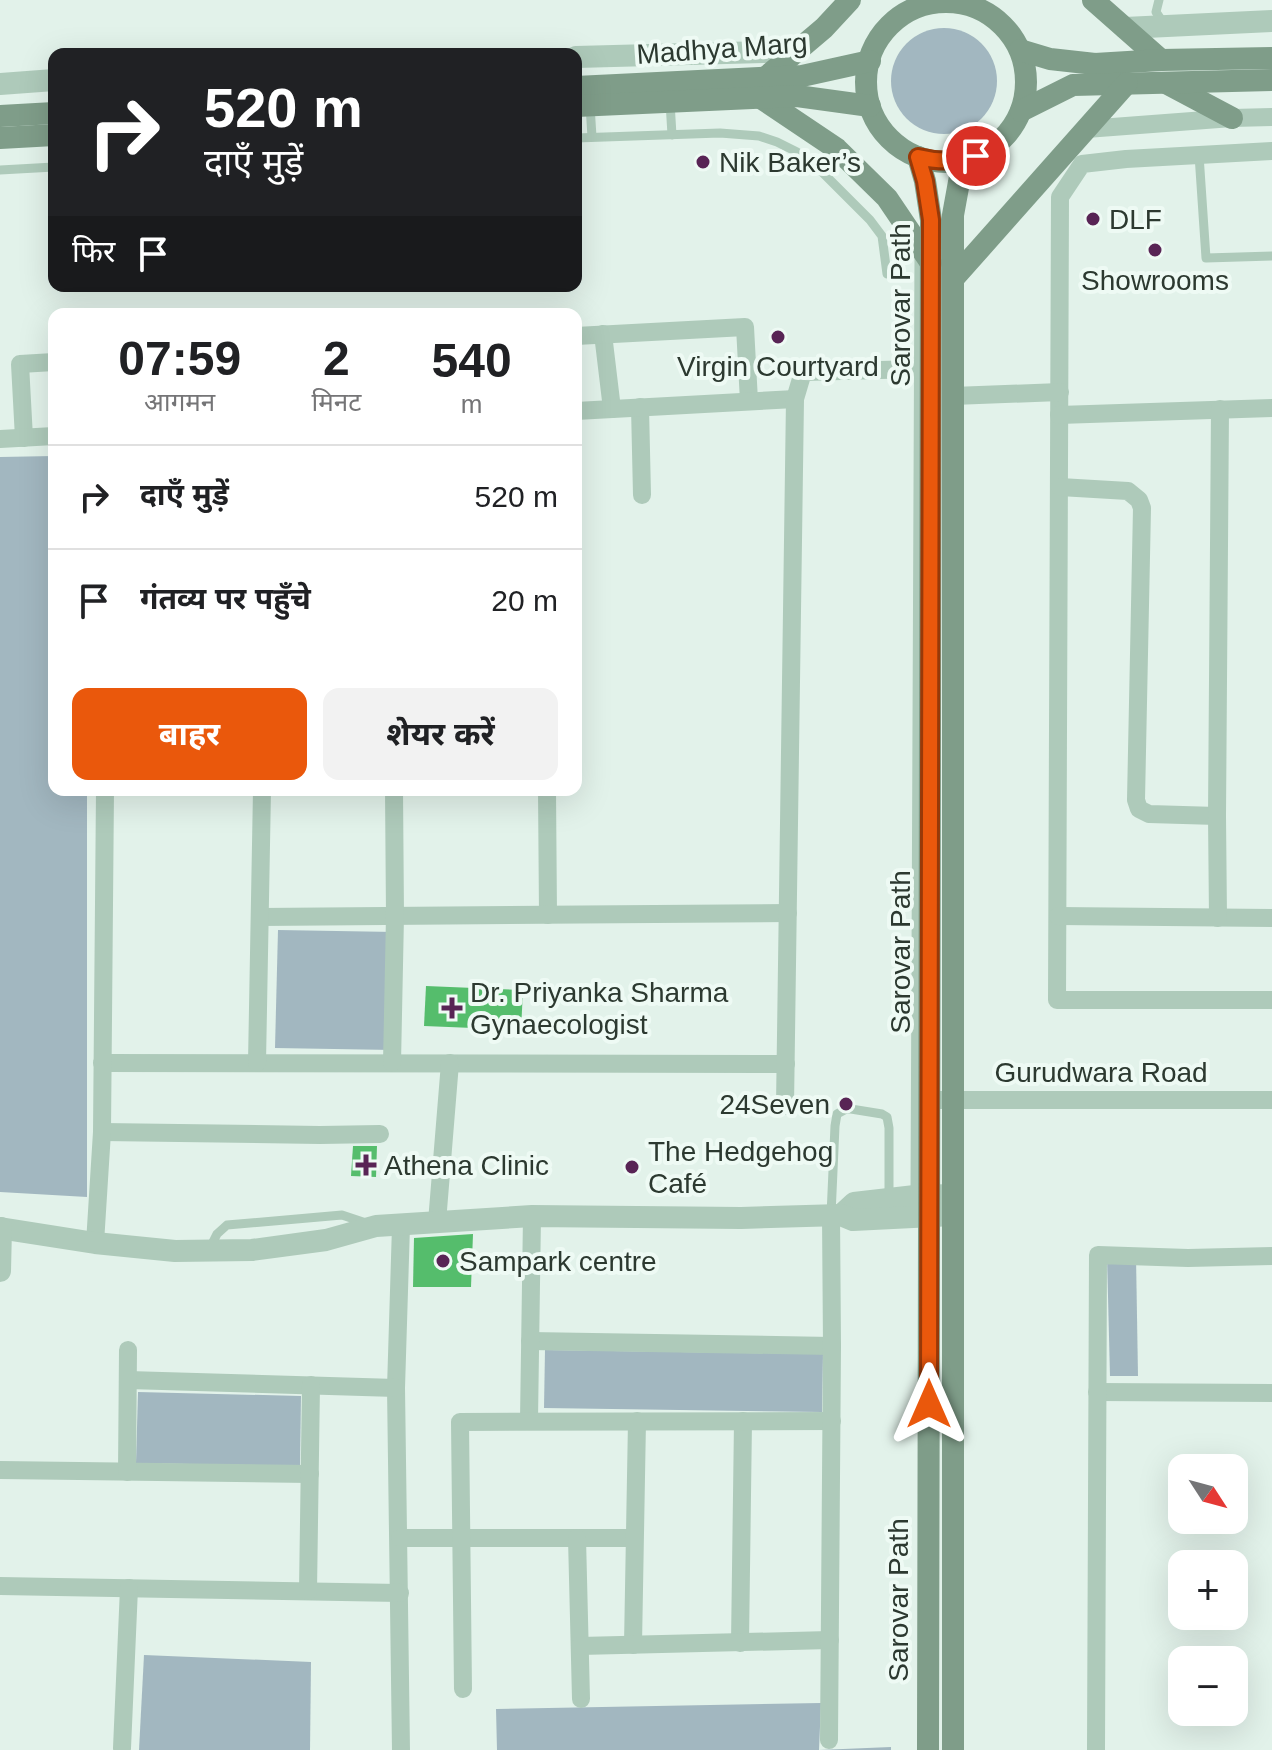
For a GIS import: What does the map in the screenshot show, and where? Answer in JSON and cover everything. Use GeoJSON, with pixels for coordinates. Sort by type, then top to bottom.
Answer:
{"type":"FeatureCollection","features":[{"type":"Feature","properties":{"kind":"main road"},"geometry":{"type":"LineString","coordinates":[[850,0],[763,88],[837,149],[887,198],[925,255]]}},
{"type":"Feature","properties":{"kind":"main road"},"geometry":{"type":"LineString","coordinates":[[1093,0],[1125,28],[1162,71],[1232,118]]}},
{"type":"Feature","properties":{"kind":"main road"},"geometry":{"type":"LineString","coordinates":[[962,2],[989,13],[1014,38],[1020,50],[1026,91],[1021,111],[1005,135],[976,156],[936,161],[918,157],[887,135],[870,106],[867,73],[875,46],[895,20],[916,4],[962,2]]}},
{"type":"Feature","properties":{"kind":"main road"},"geometry":{"type":"LineString","coordinates":[[1020,50],[1050,59],[1272,80]]}},
{"type":"Feature","properties":{"kind":"main road"},"geometry":{"type":"LineString","coordinates":[[1021,111],[1073,85],[1127,83],[1162,71],[1272,58]]}},
{"type":"Feature","properties":{"kind":"main road","name":"Madhya Marg"},"geometry":{"type":"LineString","coordinates":[[582,100],[670,102],[763,88],[870,61]]}},
{"type":"Feature","properties":{"kind":"main road"},"geometry":{"type":"LineString","coordinates":[[953,279],[1127,83]]}},
{"type":"Feature","properties":{"kind":"main road","name":"Madhya Marg"},"geometry":{"type":"LineString","coordinates":[[582,100],[763,88],[870,106]]}},
{"type":"Feature","properties":{"kind":"main road"},"geometry":{"type":"LineString","coordinates":[[0,116],[48,113]]}},
{"type":"Feature","properties":{"kind":"main road"},"geometry":{"type":"LineString","coordinates":[[0,138],[48,135]]}},
{"type":"Feature","properties":{"kind":"main road","name":"Sarovar Path"},"geometry":{"type":"LineString","coordinates":[[918,157],[931,220],[925,255],[928,1750]]}},
{"type":"Feature","properties":{"kind":"main road","name":"Sarovar Path"},"geometry":{"type":"LineString","coordinates":[[953,1750],[953,215],[963,160]]}},
{"type":"Feature","properties":{"kind":"street"},"geometry":{"type":"LineString","coordinates":[[1125,28],[1156,21],[1272,21]]}},
{"type":"Feature","properties":{"kind":"street"},"geometry":{"type":"LineString","coordinates":[[582,57],[765,52],[801,48]]}},
{"type":"Feature","properties":{"kind":"street"},"geometry":{"type":"LineString","coordinates":[[0,84],[48,80]]}},
{"type":"Feature","properties":{"kind":"street"},"geometry":{"type":"LineString","coordinates":[[1086,129],[1272,117]]}},
{"type":"Feature","properties":{"kind":"street"},"geometry":{"type":"LineString","coordinates":[[1272,151],[1082,164],[1060,197],[1057,1000],[1272,1000]]}},
{"type":"Feature","properties":{"kind":"street"},"geometry":{"type":"LineString","coordinates":[[582,336],[745,327],[749,401]]}},
{"type":"Feature","properties":{"kind":"street"},"geometry":{"type":"LineString","coordinates":[[603,334],[612,409]]}},
{"type":"Feature","properties":{"kind":"street"},"geometry":{"type":"LineString","coordinates":[[24,438],[20,364],[48,362]]}},
{"type":"Feature","properties":{"kind":"street"},"geometry":{"type":"LineString","coordinates":[[785,1106],[795,399],[803,372],[919,369]]}},
{"type":"Feature","properties":{"kind":"street"},"geometry":{"type":"LineString","coordinates":[[953,396],[1060,392]]}},
{"type":"Feature","properties":{"kind":"street"},"geometry":{"type":"LineString","coordinates":[[582,411],[795,399]]}},
{"type":"Feature","properties":{"kind":"street"},"geometry":{"type":"LineString","coordinates":[[640,407],[642,495]]}},
{"type":"Feature","properties":{"kind":"street"},"geometry":{"type":"LineString","coordinates":[[1059,415],[1272,408]]}},
{"type":"Feature","properties":{"kind":"street"},"geometry":{"type":"LineString","coordinates":[[1218,918],[1220,409]]}},
{"type":"Feature","properties":{"kind":"street"},"geometry":{"type":"LineString","coordinates":[[0,439],[48,436]]}},
{"type":"Feature","properties":{"kind":"street"},"geometry":{"type":"LineString","coordinates":[[1060,487],[1128,491],[1139,500],[1142,508],[1136,800],[1139,809],[1149,814],[1217,816]]}},
{"type":"Feature","properties":{"kind":"street"},"geometry":{"type":"LineString","coordinates":[[95,1243],[102,1132],[105,796]]}},
{"type":"Feature","properties":{"kind":"street"},"geometry":{"type":"LineString","coordinates":[[257,1063],[262,796]]}},
{"type":"Feature","properties":{"kind":"street"},"geometry":{"type":"LineString","coordinates":[[392,1063],[394,796]]}},
{"type":"Feature","properties":{"kind":"street"},"geometry":{"type":"LineString","coordinates":[[547,796],[548,915]]}},
{"type":"Feature","properties":{"kind":"street"},"geometry":{"type":"LineString","coordinates":[[260,917],[788,913]]}},
{"type":"Feature","properties":{"kind":"street"},"geometry":{"type":"LineString","coordinates":[[1058,916],[1272,918]]}},
{"type":"Feature","properties":{"kind":"street"},"geometry":{"type":"LineString","coordinates":[[102,1063],[786,1064]]}},
{"type":"Feature","properties":{"kind":"street"},"geometry":{"type":"LineString","coordinates":[[437,1222],[450,1063]]}},
{"type":"Feature","properties":{"kind":"street","name":"Gurudwara Road"},"geometry":{"type":"LineString","coordinates":[[929,1100],[1272,1100]]}},
{"type":"Feature","properties":{"kind":"street"},"geometry":{"type":"LineString","coordinates":[[102,1132],[380,1134]]}},
{"type":"Feature","properties":{"kind":"street"},"geometry":{"type":"LineString","coordinates":[[836,1215],[854,1203],[889,1199],[953,1205]]}},
{"type":"Feature","properties":{"kind":"street"},"geometry":{"type":"LineString","coordinates":[[0,1271],[1,1228],[95,1243],[175,1251],[252,1250],[326,1240],[376,1226],[532,1216],[741,1218],[836,1215],[853,1220],[925,1202]]}},
{"type":"Feature","properties":{"kind":"street"},"geometry":{"type":"LineString","coordinates":[[829,1740],[836,1215]]}},
{"type":"Feature","properties":{"kind":"street"},"geometry":{"type":"LineString","coordinates":[[529,1420],[532,1216]]}},
{"type":"Feature","properties":{"kind":"street"},"geometry":{"type":"LineString","coordinates":[[401,1226],[396,1388],[401,1750]]}},
{"type":"Feature","properties":{"kind":"street"},"geometry":{"type":"LineString","coordinates":[[1096,1750],[1098,1255],[1188,1258],[1272,1256]]}},
{"type":"Feature","properties":{"kind":"street"},"geometry":{"type":"LineString","coordinates":[[530,1341],[832,1346]]}},
{"type":"Feature","properties":{"kind":"street"},"geometry":{"type":"LineString","coordinates":[[127,1472],[128,1350]]}},
{"type":"Feature","properties":{"kind":"street"},"geometry":{"type":"LineString","coordinates":[[128,1380],[396,1388]]}},
{"type":"Feature","properties":{"kind":"street"},"geometry":{"type":"LineString","coordinates":[[308,1591],[311,1385]]}},
{"type":"Feature","properties":{"kind":"street"},"geometry":{"type":"LineString","coordinates":[[1097,1392],[1272,1393]]}},
{"type":"Feature","properties":{"kind":"street"},"geometry":{"type":"LineString","coordinates":[[633,1645],[637,1421]]}},
{"type":"Feature","properties":{"kind":"street"},"geometry":{"type":"LineString","coordinates":[[740,1643],[743,1421]]}},
{"type":"Feature","properties":{"kind":"street"},"geometry":{"type":"LineString","coordinates":[[463,1689],[460,1422],[832,1421]]}},
{"type":"Feature","properties":{"kind":"street"},"geometry":{"type":"LineString","coordinates":[[0,1470],[310,1474]]}},
{"type":"Feature","properties":{"kind":"street"},"geometry":{"type":"LineString","coordinates":[[400,1538],[634,1538]]}},
{"type":"Feature","properties":{"kind":"street"},"geometry":{"type":"LineString","coordinates":[[577,1538],[581,1699]]}},
{"type":"Feature","properties":{"kind":"street"},"geometry":{"type":"LineString","coordinates":[[0,1586],[400,1593]]}},
{"type":"Feature","properties":{"kind":"street"},"geometry":{"type":"LineString","coordinates":[[122,1748],[129,1588]]}},
{"type":"Feature","properties":{"kind":"street"},"geometry":{"type":"LineString","coordinates":[[580,1646],[830,1640]]}},
{"type":"Feature","properties":{"kind":"lane"},"geometry":{"type":"LineString","coordinates":[[1156,21],[1159,0]]}},
{"type":"Feature","properties":{"kind":"lane"},"geometry":{"type":"LineString","coordinates":[[670,102],[672,135]]}},
{"type":"Feature","properties":{"kind":"lane"},"geometry":{"type":"LineString","coordinates":[[582,103],[592,137]]}},
{"type":"Feature","properties":{"kind":"lane"},"geometry":{"type":"LineString","coordinates":[[582,138],[720,133],[759,136],[777,142],[797,152],[822,172],[870,220],[882,236],[887,274]]}},
{"type":"Feature","properties":{"kind":"lane"},"geometry":{"type":"LineString","coordinates":[[1199,155],[1206,258],[1272,256]]}},
{"type":"Feature","properties":{"kind":"lane"},"geometry":{"type":"LineString","coordinates":[[0,170],[48,167]]}},
{"type":"Feature","properties":{"kind":"lane"},"geometry":{"type":"LineString","coordinates":[[925,346],[919,369],[925,1202]]}},
{"type":"Feature","properties":{"kind":"lane"},"geometry":{"type":"LineString","coordinates":[[836,1215],[835,1126],[837,1114],[846,1109],[887,1117],[889,1199]]}},
{"type":"Feature","properties":{"kind":"shaded area"},"geometry":{"type":"Polygon","coordinates":[[[944,28],[964,32],[981,44],[993,61],[997,81],[993,101],[981,118],[964,130],[944,134],[924,130],[907,118],[895,101],[891,81],[895,61],[907,44],[924,32],[944,28]]]}},
{"type":"Feature","properties":{"kind":"shaded area"},"geometry":{"type":"Polygon","coordinates":[[[48,456],[48,796],[87,796],[87,1197],[0,1192],[0,457],[48,456]]]}},
{"type":"Feature","properties":{"kind":"shaded area"},"geometry":{"type":"Polygon","coordinates":[[[278,930],[395,932],[393,1050],[275,1048],[278,930]]]}},
{"type":"Feature","properties":{"kind":"shaded area"},"geometry":{"type":"Polygon","coordinates":[[[1107,1256],[1136,1256],[1138,1376],[1110,1376],[1107,1256]]]}},
{"type":"Feature","properties":{"kind":"shaded area"},"geometry":{"type":"Polygon","coordinates":[[[545,1350],[823,1354],[822,1412],[544,1408],[545,1350]]]}},
{"type":"Feature","properties":{"kind":"shaded area"},"geometry":{"type":"Polygon","coordinates":[[[138,1392],[301,1396],[300,1466],[136,1463],[138,1392]]]}},
{"type":"Feature","properties":{"kind":"shaded area"},"geometry":{"type":"Polygon","coordinates":[[[144,1655],[311,1662],[310,1750],[139,1750],[144,1655]]]}},
{"type":"Feature","properties":{"kind":"shaded area"},"geometry":{"type":"Polygon","coordinates":[[[821,1703],[819,1750],[497,1750],[496,1709],[821,1703]]]}},
{"type":"Feature","properties":{"kind":"shaded area"},"geometry":{"type":"Polygon","coordinates":[[[891,1747],[891,1750],[819,1750],[891,1747]]]}},
{"type":"Feature","properties":{"kind":"building"},"geometry":{"type":"Polygon","coordinates":[[[426,986],[523,990],[521,1030],[424,1026],[426,986]]]}},
{"type":"Feature","properties":{"kind":"building"},"geometry":{"type":"Polygon","coordinates":[[[353,1146],[377,1146],[376,1177],[351,1176],[353,1146]]]}},
{"type":"Feature","properties":{"kind":"building","name":"Sampark centre"},"geometry":{"type":"Polygon","coordinates":[[[473,1234],[471,1287],[413,1287],[414,1238],[473,1234]]]}},
{"type":"Feature","properties":{"kind":"place","name":"Nik Baker’s"},"geometry":{"type":"Point","coordinates":[703,162]}},
{"type":"Feature","properties":{"kind":"place","name":"DLF"},"geometry":{"type":"Point","coordinates":[1093,219]}},
{"type":"Feature","properties":{"kind":"place","name":"Showrooms"},"geometry":{"type":"Point","coordinates":[1155,250]}},
{"type":"Feature","properties":{"kind":"place","name":"Virgin Courtyard"},"geometry":{"type":"Point","coordinates":[778,337]}},
{"type":"Feature","properties":{"kind":"place","name":"Dr. Priyanka Sharma Gynaecologist"},"geometry":{"type":"Point","coordinates":[452,1008]}},
{"type":"Feature","properties":{"kind":"place","name":"24Seven"},"geometry":{"type":"Point","coordinates":[846,1104]}},
{"type":"Feature","properties":{"kind":"place","name":"Athena Clinic"},"geometry":{"type":"Point","coordinates":[366,1165]}},
{"type":"Feature","properties":{"kind":"place","name":"The Hedgehog Café"},"geometry":{"type":"Point","coordinates":[632,1167]}},
{"type":"Feature","properties":{"kind":"place","name":"Sampark centre"},"geometry":{"type":"Point","coordinates":[443,1261]}},
{"type":"Feature","properties":{"kind":"route"},"geometry":{"type":"LineString","coordinates":[[929,1404],[931,220],[918,157],[936,161],[976,156]]}}]}
